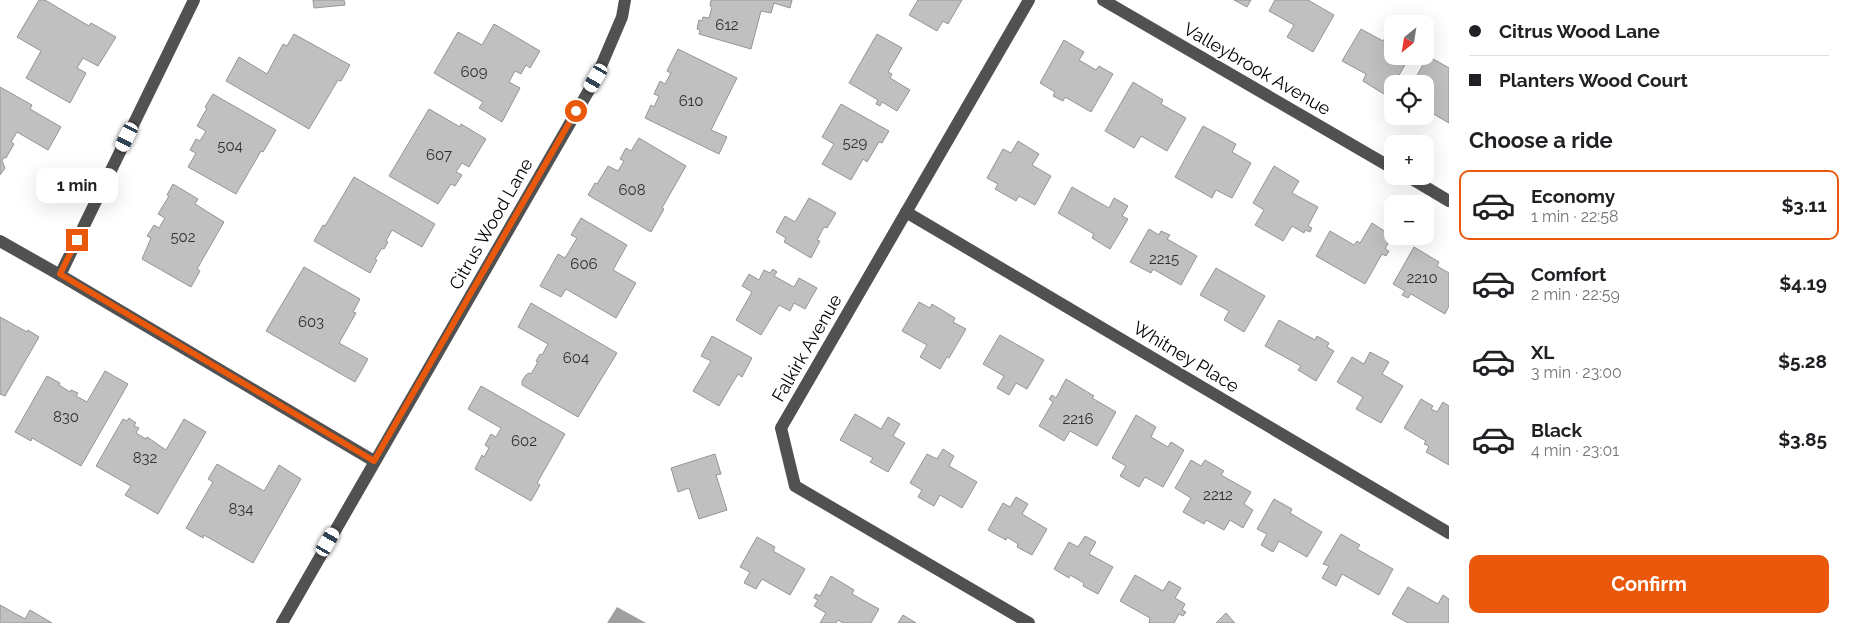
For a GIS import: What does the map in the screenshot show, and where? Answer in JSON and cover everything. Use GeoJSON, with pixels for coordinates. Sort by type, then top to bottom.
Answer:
{"type":"FeatureCollection","features":[{"type":"Feature","properties":{"kind":"street"},"geometry":{"type":"LineString","coordinates":[[60,274],[194,0]]}},
{"type":"Feature","properties":{"kind":"street","name":"Citrus Wood Lane"},"geometry":{"type":"LineString","coordinates":[[282,623],[596,78],[622,18],[625,0]]}},
{"type":"Feature","properties":{"kind":"street","name":"Falkirk Avenue"},"geometry":{"type":"LineString","coordinates":[[1029,0],[781,428],[794,486],[1029,623]]}},
{"type":"Feature","properties":{"kind":"street","name":"Valleybrook Avenue"},"geometry":{"type":"LineString","coordinates":[[1103,0],[1384,163]]}},
{"type":"Feature","properties":{"kind":"street"},"geometry":{"type":"LineString","coordinates":[[1422,185],[1449,201]]}},
{"type":"Feature","properties":{"kind":"street","name":"Whitney Place"},"geometry":{"type":"LineString","coordinates":[[906,212],[1449,533]]}},
{"type":"Feature","properties":{"kind":"street"},"geometry":{"type":"LineString","coordinates":[[0,241],[60,274],[374,461]]}},
{"type":"Feature","properties":{"kind":"shaded area"},"geometry":{"type":"Polygon","coordinates":[[[617,607],[646,623],[607,623],[617,607]]]}},
{"type":"Feature","properties":{"kind":"building"},"geometry":{"type":"Polygon","coordinates":[[[39,0],[45,0],[89,26],[91,23],[116,37],[98,66],[83,58],[77,68],[86,73],[70,103],[26,78],[41,51],[17,37],[39,0]]]}},
{"type":"Feature","properties":{"kind":"building"},"geometry":{"type":"Polygon","coordinates":[[[313,0],[344,0],[345,5],[314,8],[313,0]]]}},
{"type":"Feature","properties":{"kind":"building"},"geometry":{"type":"Polygon","coordinates":[[[711,0],[792,0],[790,8],[774,3],[771,13],[761,11],[751,49],[699,34],[700,30],[697,29],[699,20],[702,21],[703,17],[709,18],[712,7],[710,6],[711,0]]]}},
{"type":"Feature","properties":{"kind":"building"},"geometry":{"type":"Polygon","coordinates":[[[918,0],[962,0],[948,24],[943,21],[937,31],[909,15],[918,0]]]}},
{"type":"Feature","properties":{"kind":"building"},"geometry":{"type":"Polygon","coordinates":[[[1234,0],[1251,0],[1247,7],[1234,0]]]}},
{"type":"Feature","properties":{"kind":"building"},"geometry":{"type":"Polygon","coordinates":[[[1275,0],[1308,0],[1334,15],[1313,52],[1287,37],[1294,25],[1269,11],[1275,0]]]}},
{"type":"Feature","properties":{"kind":"building"},"geometry":{"type":"Polygon","coordinates":[[[494,24],[540,51],[530,68],[526,65],[521,74],[515,71],[509,82],[520,88],[502,122],[479,108],[483,102],[434,73],[458,32],[482,45],[494,24]]]}},
{"type":"Feature","properties":{"kind":"building"},"geometry":{"type":"Polygon","coordinates":[[[1361,29],[1383,41],[1384,39],[1384,65],[1405,65],[1399,75],[1384,75],[1384,94],[1363,81],[1366,74],[1342,61],[1361,29]]]}},
{"type":"Feature","properties":{"kind":"building"},"geometry":{"type":"Polygon","coordinates":[[[294,34],[350,65],[341,81],[338,80],[309,129],[226,81],[239,57],[267,74],[283,44],[287,46],[294,34]]]}},
{"type":"Feature","properties":{"kind":"building"},"geometry":{"type":"Polygon","coordinates":[[[877,34],[902,48],[888,72],[892,74],[890,78],[910,90],[897,111],[882,102],[880,106],[876,104],[878,100],[849,83],[877,34]]]}},
{"type":"Feature","properties":{"kind":"building"},"geometry":{"type":"Polygon","coordinates":[[[1064,40],[1084,52],[1079,60],[1096,70],[1099,66],[1113,74],[1091,112],[1065,97],[1063,101],[1053,96],[1055,92],[1040,83],[1064,40]]]}},
{"type":"Feature","properties":{"kind":"building"},"geometry":{"type":"Polygon","coordinates":[[[678,49],[737,78],[711,130],[727,137],[719,154],[645,118],[651,105],[654,107],[659,96],[654,94],[660,81],[665,84],[671,73],[667,71],[678,49]]]}},
{"type":"Feature","properties":{"kind":"building"},"geometry":{"type":"Polygon","coordinates":[[[1434,59],[1449,68],[1449,123],[1434,114],[1434,75],[1417,75],[1423,65],[1434,65],[1434,59]]]}},
{"type":"Feature","properties":{"kind":"building"},"geometry":{"type":"Polygon","coordinates":[[[1133,82],[1163,100],[1161,104],[1186,118],[1167,151],[1141,136],[1134,148],[1105,131],[1133,82]]]}},
{"type":"Feature","properties":{"kind":"building"},"geometry":{"type":"Polygon","coordinates":[[[0,87],[32,105],[30,109],[61,127],[48,150],[17,132],[11,142],[14,144],[6,158],[4,157],[2,161],[5,168],[0,175],[0,87]]]}},
{"type":"Feature","properties":{"kind":"building"},"geometry":{"type":"Polygon","coordinates":[[[213,94],[276,130],[263,152],[261,151],[236,194],[188,167],[196,153],[190,150],[196,139],[200,141],[206,131],[197,126],[213,94]]]}},
{"type":"Feature","properties":{"kind":"building"},"geometry":{"type":"Polygon","coordinates":[[[841,104],[889,131],[882,143],[879,142],[867,162],[863,159],[851,180],[822,164],[834,144],[822,137],[841,104]]]}},
{"type":"Feature","properties":{"kind":"building"},"geometry":{"type":"Polygon","coordinates":[[[429,109],[460,127],[461,124],[486,139],[469,167],[462,163],[456,172],[462,175],[455,186],[451,184],[438,204],[389,176],[429,109]]]}},
{"type":"Feature","properties":{"kind":"building"},"geometry":{"type":"Polygon","coordinates":[[[1203,126],[1236,144],[1232,152],[1251,163],[1232,198],[1216,190],[1212,198],[1175,177],[1203,126]]]}},
{"type":"Feature","properties":{"kind":"building"},"geometry":{"type":"Polygon","coordinates":[[[639,138],[686,166],[662,208],[664,209],[651,232],[588,195],[608,166],[618,171],[624,161],[620,159],[626,148],[631,151],[639,138]]]}},
{"type":"Feature","properties":{"kind":"building"},"geometry":{"type":"Polygon","coordinates":[[[1018,141],[1039,154],[1032,165],[1051,176],[1035,205],[1019,196],[1016,201],[995,189],[998,184],[987,178],[1003,149],[1011,153],[1018,141]]]}},
{"type":"Feature","properties":{"kind":"building"},"geometry":{"type":"Polygon","coordinates":[[[1274,166],[1299,181],[1292,193],[1318,207],[1308,226],[1312,228],[1310,232],[1305,230],[1304,233],[1292,226],[1283,241],[1255,225],[1264,210],[1253,203],[1274,166]]]}},
{"type":"Feature","properties":{"kind":"building"},"geometry":{"type":"Polygon","coordinates":[[[354,177],[435,224],[422,247],[392,230],[384,249],[382,248],[375,259],[377,260],[370,273],[314,241],[354,177]]]}},
{"type":"Feature","properties":{"kind":"building"},"geometry":{"type":"Polygon","coordinates":[[[173,184],[198,199],[195,204],[224,222],[197,269],[200,271],[191,287],[142,259],[151,238],[147,236],[154,225],[159,228],[165,218],[158,214],[169,196],[167,195],[173,184]]]}},
{"type":"Feature","properties":{"kind":"building"},"geometry":{"type":"Polygon","coordinates":[[[1072,187],[1109,208],[1114,198],[1128,206],[1122,216],[1128,219],[1110,249],[1092,238],[1094,234],[1058,213],[1072,187]]]}},
{"type":"Feature","properties":{"kind":"building"},"geometry":{"type":"Polygon","coordinates":[[[809,198],[836,213],[827,228],[824,227],[817,240],[820,241],[811,258],[784,242],[786,238],[776,232],[785,216],[795,222],[809,198]]]}},
{"type":"Feature","properties":{"kind":"building"},"geometry":{"type":"Polygon","coordinates":[[[581,218],[627,245],[613,270],[636,283],[616,318],[566,289],[561,297],[540,286],[558,254],[565,258],[577,238],[571,235],[581,218]]]}},
{"type":"Feature","properties":{"kind":"building"},"geometry":{"type":"Polygon","coordinates":[[[1372,223],[1384,231],[1384,245],[1387,245],[1385,249],[1389,251],[1386,256],[1382,254],[1365,284],[1316,256],[1330,231],[1354,245],[1357,241],[1360,243],[1372,223]]]}},
{"type":"Feature","properties":{"kind":"building"},"geometry":{"type":"Polygon","coordinates":[[[1149,229],[1159,235],[1161,231],[1170,235],[1167,239],[1197,256],[1181,285],[1153,269],[1151,273],[1130,262],[1149,229]]]}},
{"type":"Feature","properties":{"kind":"building"},"geometry":{"type":"Polygon","coordinates":[[[1414,247],[1439,262],[1437,266],[1449,273],[1449,306],[1445,314],[1411,294],[1408,298],[1402,295],[1405,291],[1393,284],[1414,247]]]}},
{"type":"Feature","properties":{"kind":"building"},"geometry":{"type":"Polygon","coordinates":[[[304,267],[360,299],[353,312],[356,313],[339,343],[368,359],[355,382],[266,331],[304,267]]]}},
{"type":"Feature","properties":{"kind":"building"},"geometry":{"type":"Polygon","coordinates":[[[1216,268],[1265,296],[1244,332],[1224,320],[1229,311],[1200,295],[1216,268]]]}},
{"type":"Feature","properties":{"kind":"building"},"geometry":{"type":"Polygon","coordinates":[[[773,269],[777,272],[774,276],[794,287],[799,278],[817,288],[805,309],[794,303],[790,311],[779,305],[761,335],[736,320],[752,292],[742,286],[749,274],[759,280],[764,270],[770,273],[773,269]]]}},
{"type":"Feature","properties":{"kind":"building"},"geometry":{"type":"Polygon","coordinates":[[[919,302],[930,308],[932,304],[955,318],[953,322],[966,329],[949,358],[947,357],[940,369],[920,357],[927,345],[902,331],[919,302]]]}},
{"type":"Feature","properties":{"kind":"building"},"geometry":{"type":"Polygon","coordinates":[[[531,303],[617,353],[578,417],[522,385],[522,381],[526,375],[531,374],[538,362],[536,361],[548,344],[518,327],[531,303]]]}},
{"type":"Feature","properties":{"kind":"building"},"geometry":{"type":"Polygon","coordinates":[[[0,317],[39,337],[5,396],[0,394],[0,317]]]}},
{"type":"Feature","properties":{"kind":"building"},"geometry":{"type":"Polygon","coordinates":[[[1279,320],[1315,340],[1317,336],[1329,343],[1327,347],[1334,351],[1316,381],[1298,370],[1301,366],[1265,346],[1279,320]]]}},
{"type":"Feature","properties":{"kind":"building"},"geometry":{"type":"Polygon","coordinates":[[[1000,335],[1044,360],[1027,389],[1016,383],[1009,395],[997,388],[1004,376],[983,364],[1000,335]]]}},
{"type":"Feature","properties":{"kind":"building"},"geometry":{"type":"Polygon","coordinates":[[[712,336],[752,358],[742,377],[738,374],[719,406],[693,391],[711,361],[701,356],[712,336]]]}},
{"type":"Feature","properties":{"kind":"building"},"geometry":{"type":"Polygon","coordinates":[[[1370,352],[1389,362],[1382,374],[1403,386],[1381,423],[1356,409],[1363,397],[1337,382],[1352,357],[1364,364],[1370,352]]]}},
{"type":"Feature","properties":{"kind":"building"},"geometry":{"type":"Polygon","coordinates":[[[105,371],[128,384],[81,466],[32,438],[31,441],[15,432],[47,376],[60,383],[59,385],[70,392],[71,390],[78,393],[76,396],[87,402],[105,371]]]}},
{"type":"Feature","properties":{"kind":"building"},"geometry":{"type":"Polygon","coordinates":[[[1066,379],[1094,396],[1092,398],[1116,412],[1097,446],[1070,431],[1064,441],[1039,426],[1053,402],[1049,399],[1052,395],[1056,398],[1066,379]]]}},
{"type":"Feature","properties":{"kind":"building"},"geometry":{"type":"Polygon","coordinates":[[[481,386],[565,434],[537,483],[540,485],[531,501],[475,469],[482,455],[484,457],[489,448],[485,445],[491,434],[496,437],[501,428],[468,409],[481,386]]]}},
{"type":"Feature","properties":{"kind":"building"},"geometry":{"type":"Polygon","coordinates":[[[1421,399],[1433,406],[1431,409],[1437,412],[1443,402],[1449,406],[1449,465],[1426,452],[1429,446],[1424,444],[1426,441],[1404,428],[1421,399]]]}},
{"type":"Feature","properties":{"kind":"building"},"geometry":{"type":"Polygon","coordinates":[[[855,414],[881,429],[888,417],[900,424],[893,436],[905,443],[888,472],[870,462],[873,458],[840,440],[855,414]]]}},
{"type":"Feature","properties":{"kind":"building"},"geometry":{"type":"Polygon","coordinates":[[[1136,415],[1156,427],[1151,437],[1168,447],[1171,442],[1184,450],[1163,487],[1145,477],[1139,487],[1120,476],[1126,466],[1112,458],[1136,415]]]}},
{"type":"Feature","properties":{"kind":"building"},"geometry":{"type":"Polygon","coordinates":[[[129,418],[136,423],[134,426],[139,428],[136,433],[146,439],[147,437],[166,450],[184,419],[206,432],[158,514],[125,495],[131,486],[96,466],[123,419],[127,421],[129,418]]]}},
{"type":"Feature","properties":{"kind":"building"},"geometry":{"type":"Polygon","coordinates":[[[943,449],[954,456],[949,466],[977,482],[962,508],[940,495],[934,506],[918,497],[922,490],[910,483],[927,454],[937,459],[943,449]]]}},
{"type":"Feature","properties":{"kind":"building"},"geometry":{"type":"Polygon","coordinates":[[[715,454],[721,474],[716,475],[727,510],[699,519],[689,488],[678,492],[671,468],[715,454]]]}},
{"type":"Feature","properties":{"kind":"building"},"geometry":{"type":"Polygon","coordinates":[[[1191,460],[1201,466],[1205,460],[1224,471],[1221,475],[1251,492],[1244,504],[1253,510],[1243,528],[1230,520],[1224,530],[1206,520],[1204,524],[1183,512],[1191,498],[1175,488],[1191,460]]]}},
{"type":"Feature","properties":{"kind":"building"},"geometry":{"type":"Polygon","coordinates":[[[217,464],[264,491],[279,465],[301,479],[253,563],[204,535],[203,538],[186,528],[213,482],[208,479],[217,464]]]}},
{"type":"Feature","properties":{"kind":"building"},"geometry":{"type":"Polygon","coordinates":[[[1016,497],[1028,504],[1022,514],[1047,529],[1032,555],[1017,547],[1018,544],[1007,537],[1006,540],[988,530],[1003,503],[1010,507],[1016,497]]]}},
{"type":"Feature","properties":{"kind":"building"},"geometry":{"type":"Polygon","coordinates":[[[1274,499],[1292,509],[1290,513],[1322,532],[1307,557],[1279,541],[1273,552],[1261,545],[1267,534],[1257,529],[1274,499]]]}},
{"type":"Feature","properties":{"kind":"building"},"geometry":{"type":"Polygon","coordinates":[[[1341,534],[1360,545],[1357,549],[1393,569],[1379,595],[1342,574],[1336,586],[1322,578],[1329,566],[1323,564],[1341,534]]]}},
{"type":"Feature","properties":{"kind":"building"},"geometry":{"type":"Polygon","coordinates":[[[1085,536],[1096,542],[1089,554],[1113,567],[1098,594],[1083,586],[1084,583],[1070,575],[1069,578],[1054,569],[1069,542],[1078,547],[1085,536]]]}},
{"type":"Feature","properties":{"kind":"building"},"geometry":{"type":"Polygon","coordinates":[[[757,537],[775,547],[773,551],[805,569],[790,595],[762,579],[756,589],[744,583],[750,572],[740,567],[757,537]]]}},
{"type":"Feature","properties":{"kind":"building"},"geometry":{"type":"Polygon","coordinates":[[[1135,575],[1163,591],[1169,581],[1181,588],[1175,598],[1185,604],[1182,610],[1186,612],[1183,616],[1179,614],[1174,623],[1149,623],[1150,618],[1120,601],[1135,575]]]}},
{"type":"Feature","properties":{"kind":"building"},"geometry":{"type":"Polygon","coordinates":[[[831,576],[854,590],[852,594],[879,609],[871,623],[843,623],[838,620],[836,623],[820,623],[826,613],[814,606],[818,600],[814,598],[816,594],[820,596],[831,576]]]}},
{"type":"Feature","properties":{"kind":"building"},"geometry":{"type":"Polygon","coordinates":[[[1408,587],[1438,604],[1443,595],[1449,599],[1449,623],[1408,623],[1392,614],[1408,587]]]}},
{"type":"Feature","properties":{"kind":"building"},"geometry":{"type":"Polygon","coordinates":[[[0,605],[25,619],[30,610],[52,623],[0,623],[0,605]]]}},
{"type":"Feature","properties":{"kind":"building"},"geometry":{"type":"Polygon","coordinates":[[[1226,613],[1235,623],[1216,623],[1226,613]]]}},
{"type":"Feature","properties":{"kind":"building"},"geometry":{"type":"Polygon","coordinates":[[[903,615],[916,623],[898,623],[903,615]]]}},
{"type":"Feature","properties":{"kind":"route"},"geometry":{"type":"LineString","coordinates":[[77,240],[60,274],[374,461],[576,111]]}}]}
